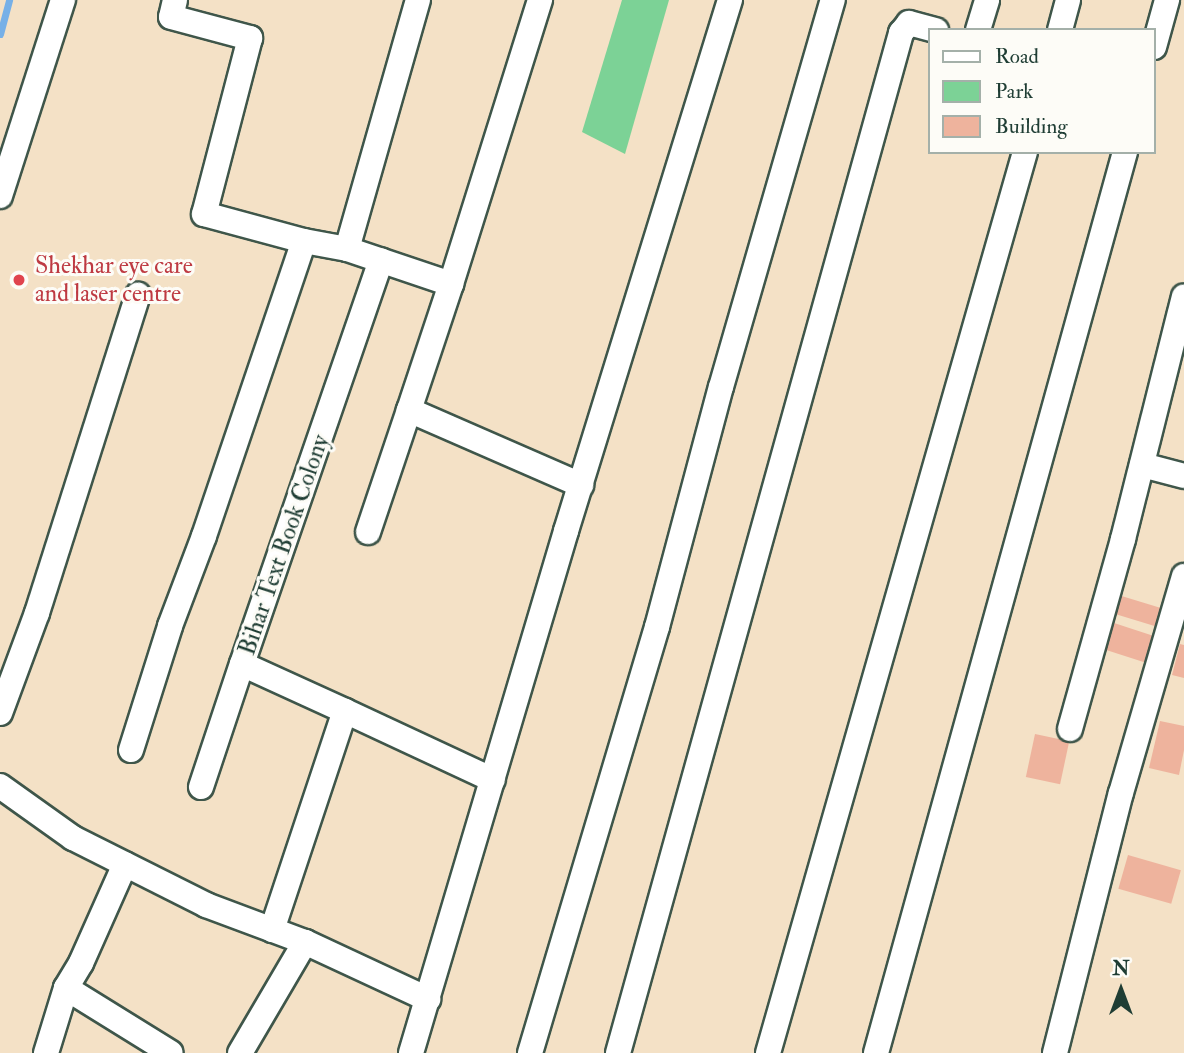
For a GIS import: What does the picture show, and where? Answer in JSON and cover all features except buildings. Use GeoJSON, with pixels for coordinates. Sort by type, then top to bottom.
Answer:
{"type":"FeatureCollection","features":[{"type":"Feature","properties":{"kind":"street"},"geometry":{"type":"LineString","coordinates":[[0,197],[63,0]]}},
{"type":"Feature","properties":{"kind":"street"},"geometry":{"type":"LineString","coordinates":[[175,0],[171,17],[250,38],[204,214],[304,241],[347,249],[452,284]]}},
{"type":"Feature","properties":{"kind":"street"},"geometry":{"type":"LineString","coordinates":[[347,249],[418,0]]}},
{"type":"Feature","properties":{"kind":"street"},"geometry":{"type":"LineString","coordinates":[[368,532],[452,284],[540,0]]}},
{"type":"Feature","properties":{"kind":"street"},"geometry":{"type":"LineString","coordinates":[[411,1053],[730,0]]}},
{"type":"Feature","properties":{"kind":"street"},"geometry":{"type":"LineString","coordinates":[[530,1053],[657,627],[722,387],[833,0]]}},
{"type":"Feature","properties":{"kind":"street"},"geometry":{"type":"LineString","coordinates":[[979,28],[987,0]]}},
{"type":"Feature","properties":{"kind":"street"},"geometry":{"type":"LineString","coordinates":[[1061,28],[1068,0]]}},
{"type":"Feature","properties":{"kind":"street"},"geometry":{"type":"LineString","coordinates":[[1156,40],[1167,0]]}},
{"type":"Feature","properties":{"kind":"street"},"geometry":{"type":"LineString","coordinates":[[618,1053],[901,33],[909,23],[928,28]]}},
{"type":"Feature","properties":{"kind":"street"},"geometry":{"type":"LineString","coordinates":[[768,1053],[1024,154]]}},
{"type":"Feature","properties":{"kind":"street"},"geometry":{"type":"LineString","coordinates":[[876,1053],[1124,154]]}},
{"type":"Feature","properties":{"kind":"street"},"geometry":{"type":"LineString","coordinates":[[131,750],[170,626],[204,536],[304,241]]}},
{"type":"Feature","properties":{"kind":"street","name":"Bihar Text Book Colony"},"geometry":{"type":"LineString","coordinates":[[381,261],[242,664],[493,780]]}},
{"type":"Feature","properties":{"kind":"street"},"geometry":{"type":"LineString","coordinates":[[0,713],[37,613],[138,295]]}},
{"type":"Feature","properties":{"kind":"street"},"geometry":{"type":"LineString","coordinates":[[1070,729],[1142,465],[1184,297]]}},
{"type":"Feature","properties":{"kind":"street"},"geometry":{"type":"LineString","coordinates":[[409,410],[581,485]]}},
{"type":"Feature","properties":{"kind":"street"},"geometry":{"type":"LineString","coordinates":[[1142,465],[1184,476]]}},
{"type":"Feature","properties":{"kind":"street"},"geometry":{"type":"LineString","coordinates":[[1055,1053],[1121,793],[1184,576]]}},
{"type":"Feature","properties":{"kind":"street"},"geometry":{"type":"LineString","coordinates":[[201,787],[242,664]]}},
{"type":"Feature","properties":{"kind":"street"},"geometry":{"type":"LineString","coordinates":[[272,930],[345,711]]}},
{"type":"Feature","properties":{"kind":"street"},"geometry":{"type":"LineString","coordinates":[[0,786],[73,838],[206,905],[305,942],[428,999]]}},
{"type":"Feature","properties":{"kind":"street"},"geometry":{"type":"LineString","coordinates":[[46,1053],[66,988],[81,963],[125,864]]}},
{"type":"Feature","properties":{"kind":"street"},"geometry":{"type":"LineString","coordinates":[[240,1053],[305,942]]}},
{"type":"Feature","properties":{"kind":"street"},"geometry":{"type":"LineString","coordinates":[[66,988],[171,1053]]}},
{"type":"Feature","properties":{"kind":"green space"},"geometry":{"type":"Polygon","coordinates":[[[622,0],[669,0],[625,154],[582,132],[622,0]]]}},
{"type":"Feature","properties":{"kind":"waterway"},"geometry":{"type":"LineString","coordinates":[[0,34],[9,0]]}},
{"type":"Feature","properties":{"kind":"place","name":"Shekhar eye care and laser centre"},"geometry":{"type":"Point","coordinates":[19,280]}}]}
